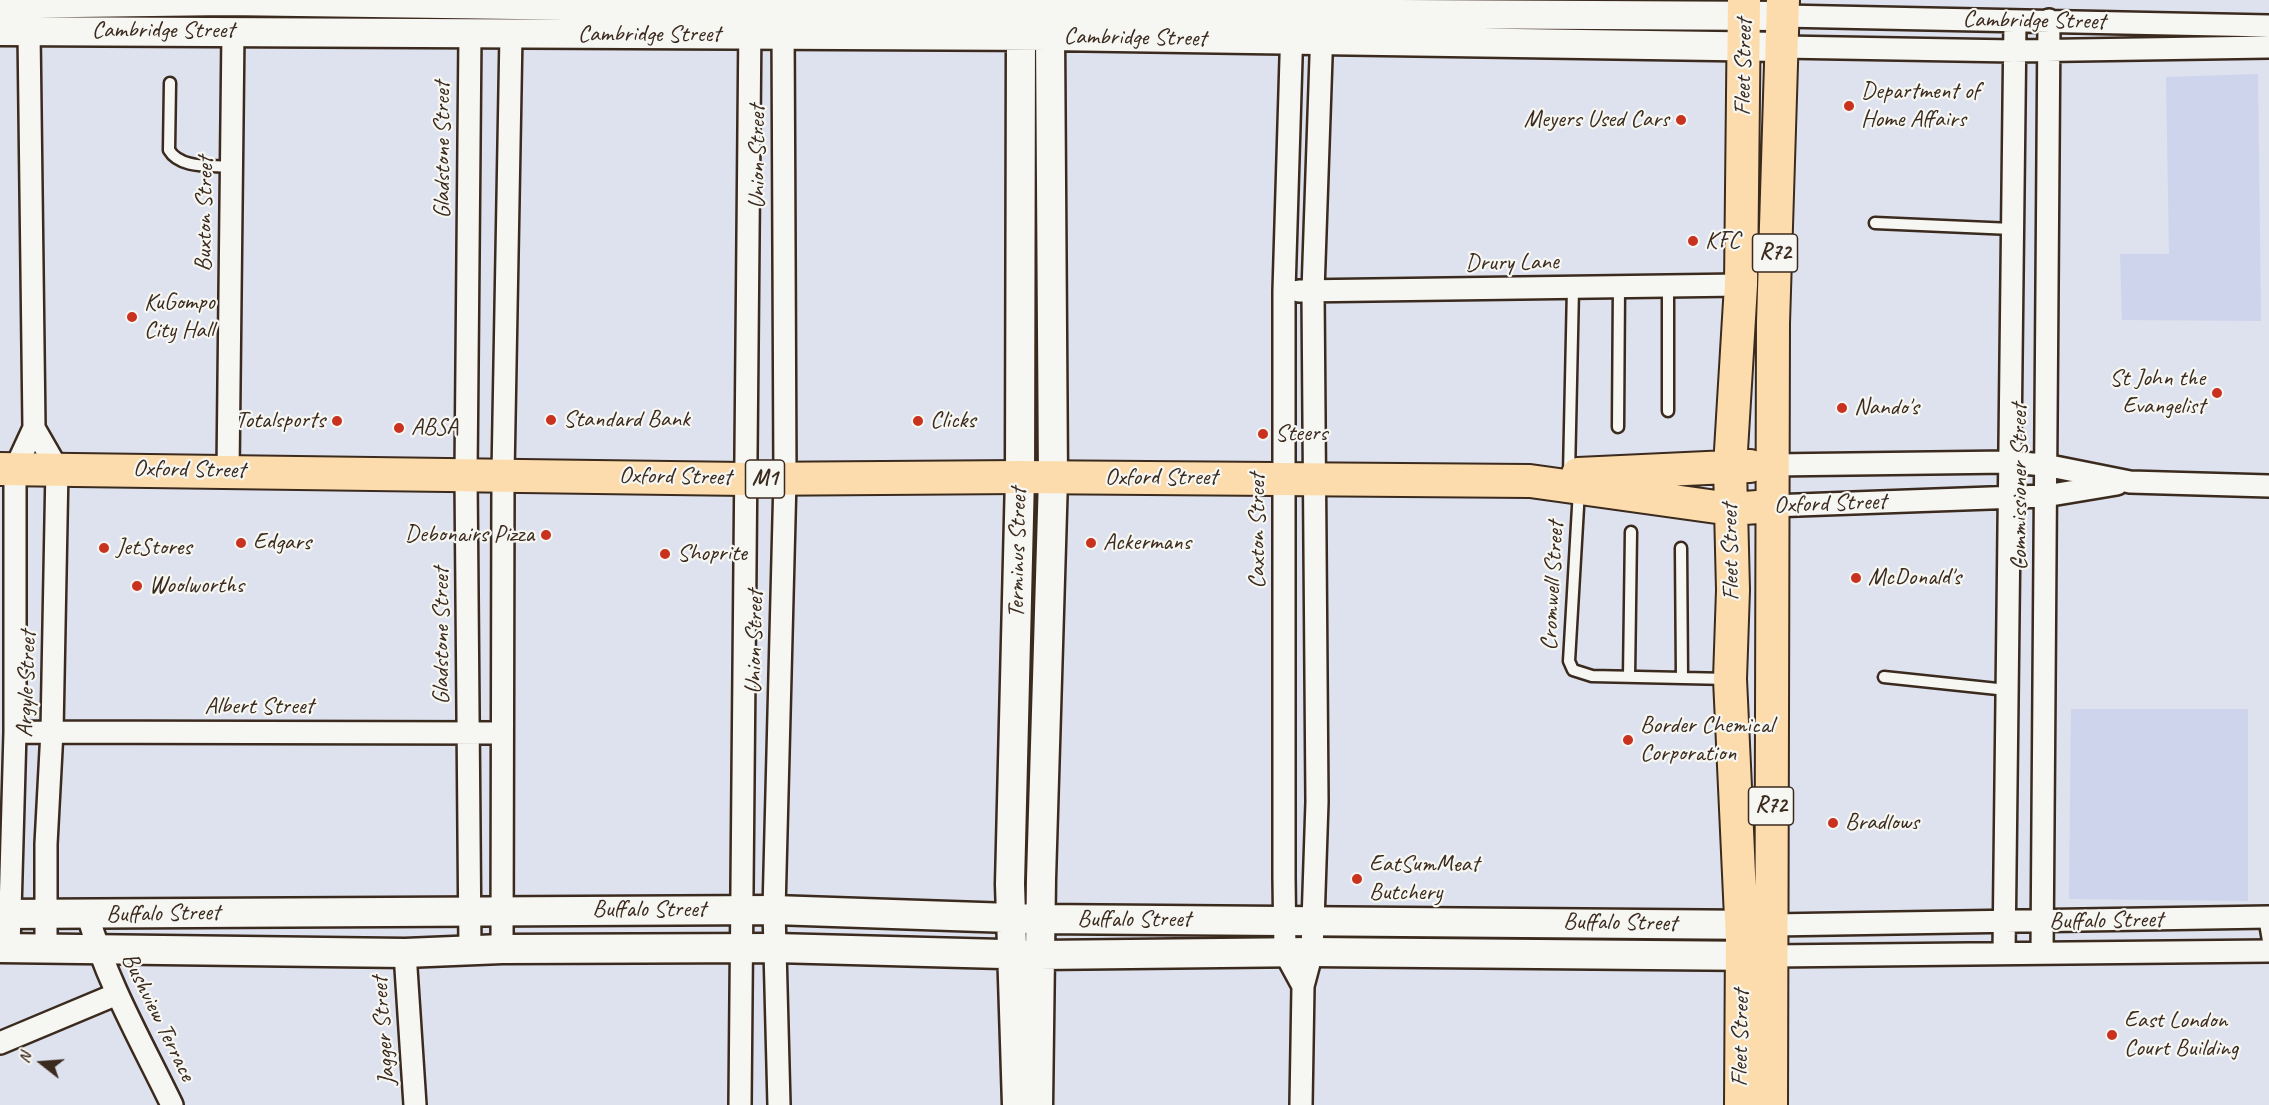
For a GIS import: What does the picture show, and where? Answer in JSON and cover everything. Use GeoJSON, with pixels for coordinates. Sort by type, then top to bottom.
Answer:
{"type":"FeatureCollection","features":[{"type":"Feature","properties":{"kind":"main road","name":"Fleet Street"},"geometry":{"type":"LineString","coordinates":[[1741,1105],[1757,941],[1771,506],[1773,323],[1783,8]]}},
{"type":"Feature","properties":{"kind":"main road","name":"Fleet Street"},"geometry":{"type":"LineString","coordinates":[[1744,20],[1741,285],[1730,467],[1733,590],[1730,679],[1771,1105]]}},
{"type":"Feature","properties":{"kind":"main road","name":"Oxford Street"},"geometry":{"type":"LineString","coordinates":[[8,469],[745,479],[1020,477],[1574,482],[1772,465]]}},
{"type":"Feature","properties":{"kind":"main road","name":"Oxford Street"},"geometry":{"type":"LineString","coordinates":[[1574,482],[1731,508],[1771,506]]}},
{"type":"Feature","properties":{"kind":"street","name":"Cambridge Street"},"geometry":{"type":"LineString","coordinates":[[0,4],[227,0],[750,15],[1744,20],[1783,8],[2015,21],[2269,26]]}},
{"type":"Feature","properties":{"kind":"street","name":"Cambridge Street"},"geometry":{"type":"LineString","coordinates":[[0,31],[511,34],[750,15]]}},
{"type":"Feature","properties":{"kind":"street","name":"Union Street"},"geometry":{"type":"LineString","coordinates":[[740,1105],[750,15]]}},
{"type":"Feature","properties":{"kind":"street","name":"Union Street"},"geometry":{"type":"LineString","coordinates":[[779,1105],[774,910],[785,478],[783,15]]}},
{"type":"Feature","properties":{"kind":"street","name":"Terminus Street"},"geometry":{"type":"LineString","coordinates":[[1021,16],[1020,477],[1011,918],[1026,955],[1038,1105]]}},
{"type":"Feature","properties":{"kind":"street","name":"Terminus Street"},"geometry":{"type":"LineString","coordinates":[[1017,1105],[1026,955],[1040,919],[1053,478],[1050,16]]}},
{"type":"Feature","properties":{"kind":"street","name":"Caxton Street"},"geometry":{"type":"LineString","coordinates":[[1292,18],[1284,291],[1283,479],[1299,920],[1298,952],[1303,986],[1300,1105]]}},
{"type":"Feature","properties":{"kind":"street","name":"Caxton Street"},"geometry":{"type":"LineString","coordinates":[[1299,920],[1317,802],[1313,291],[1322,18]]}},
{"type":"Feature","properties":{"kind":"street","name":"Cambridge Street"},"geometry":{"type":"LineString","coordinates":[[1744,20],[1782,47],[2014,51],[2269,47]]}},
{"type":"Feature","properties":{"kind":"street","name":"Commissioner Street"},"geometry":{"type":"LineString","coordinates":[[2042,953],[2049,20]]}},
{"type":"Feature","properties":{"kind":"street","name":"Commissioner Street"},"geometry":{"type":"LineString","coordinates":[[2004,953],[2015,21]]}},
{"type":"Feature","properties":{"kind":"street","name":"Argyle Street"},"geometry":{"type":"LineString","coordinates":[[29,31],[34,428],[57,468],[52,731],[46,844],[46,948]]}},
{"type":"Feature","properties":{"kind":"street","name":"Buxton Street"},"geometry":{"type":"LineString","coordinates":[[228,471],[232,31]]}},
{"type":"Feature","properties":{"kind":"street","name":"Gladstone Street"},"geometry":{"type":"LineString","coordinates":[[470,33],[466,475],[470,951]]}},
{"type":"Feature","properties":{"kind":"street"},"geometry":{"type":"LineString","coordinates":[[502,949],[503,474],[511,34]]}},
{"type":"Feature","properties":{"kind":"street","name":"Drury Lane"},"geometry":{"type":"LineString","coordinates":[[1284,291],[1741,285]]}},
{"type":"Feature","properties":{"kind":"street","name":"Argyle Street"},"geometry":{"type":"LineString","coordinates":[[5,947],[4,914],[15,732],[8,469],[34,428]]}},
{"type":"Feature","properties":{"kind":"street","name":"Oxford Street"},"geometry":{"type":"LineString","coordinates":[[1772,465],[2009,462],[2045,465],[2130,482],[2269,486]]}},
{"type":"Feature","properties":{"kind":"street","name":"Oxford Street"},"geometry":{"type":"LineString","coordinates":[[1771,506],[2045,496],[2130,482]]}},
{"type":"Feature","properties":{"kind":"street","name":"Albert Street"},"geometry":{"type":"LineString","coordinates":[[15,732],[502,733]]}},
{"type":"Feature","properties":{"kind":"street","name":"Buffalo Street"},"geometry":{"type":"LineString","coordinates":[[4,914],[88,916],[468,910],[774,910],[1040,919],[1299,920],[2004,953],[2269,949]]}},
{"type":"Feature","properties":{"kind":"street","name":"Bushview Terrace"},"geometry":{"type":"LineString","coordinates":[[88,916],[97,949],[172,1105]]}},
{"type":"Feature","properties":{"kind":"street","name":"Buffalo Street"},"geometry":{"type":"LineString","coordinates":[[5,947],[405,953],[502,949],[775,948],[1026,955],[1298,952],[1757,941],[2004,923],[2266,917]]}},
{"type":"Feature","properties":{"kind":"street","name":"Jagger Street"},"geometry":{"type":"LineString","coordinates":[[405,953],[415,1105]]}},
{"type":"Feature","properties":{"kind":"street"},"geometry":{"type":"LineString","coordinates":[[0,1043],[117,994]]}},
{"type":"Feature","properties":{"kind":"lane"},"geometry":{"type":"LineString","coordinates":[[170,83],[169,150],[173,157],[186,163],[231,167]]}},
{"type":"Feature","properties":{"kind":"lane"},"geometry":{"type":"LineString","coordinates":[[1875,223],[2012,229]]}},
{"type":"Feature","properties":{"kind":"lane"},"geometry":{"type":"LineString","coordinates":[[1618,427],[1619,287]]}},
{"type":"Feature","properties":{"kind":"lane"},"geometry":{"type":"LineString","coordinates":[[1668,287],[1668,411]]}},
{"type":"Feature","properties":{"kind":"lane","name":"Cromwell Street"},"geometry":{"type":"LineString","coordinates":[[1573,288],[1574,482],[1569,661],[1573,670],[1592,676],[1730,679]]}},
{"type":"Feature","properties":{"kind":"lane"},"geometry":{"type":"LineString","coordinates":[[1629,677],[1631,532]]}},
{"type":"Feature","properties":{"kind":"lane"},"geometry":{"type":"LineString","coordinates":[[1681,548],[1682,678]]}},
{"type":"Feature","properties":{"kind":"lane"},"geometry":{"type":"LineString","coordinates":[[1884,677],[2007,690]]}},
{"type":"Feature","properties":{"kind":"lane"},"geometry":{"type":"LineString","coordinates":[[2266,917],[2269,949]]}},
{"type":"Feature","properties":{"kind":"shaded area"},"geometry":{"type":"Polygon","coordinates":[[[2258,74],[2261,321],[2122,320],[2120,254],[2169,254],[2166,77],[2258,74]]]}},
{"type":"Feature","properties":{"kind":"shaded area"},"geometry":{"type":"Polygon","coordinates":[[[2071,709],[2248,709],[2248,901],[2069,899],[2071,709]]]}},
{"type":"Feature","properties":{"kind":"place","name":"Department of Home Affairs"},"geometry":{"type":"Point","coordinates":[1849,106]}},
{"type":"Feature","properties":{"kind":"place","name":"Meyers Used Cars"},"geometry":{"type":"Point","coordinates":[1681,120]}},
{"type":"Feature","properties":{"kind":"place","name":"KFC"},"geometry":{"type":"Point","coordinates":[1693,241]}},
{"type":"Feature","properties":{"kind":"place","name":"KuGompo City Hall"},"geometry":{"type":"Point","coordinates":[132,317]}},
{"type":"Feature","properties":{"kind":"place","name":"St John the Evangelist"},"geometry":{"type":"Point","coordinates":[2217,393]}},
{"type":"Feature","properties":{"kind":"place","name":"Nando's"},"geometry":{"type":"Point","coordinates":[1842,408]}},
{"type":"Feature","properties":{"kind":"place","name":"Standard Bank"},"geometry":{"type":"Point","coordinates":[551,420]}},
{"type":"Feature","properties":{"kind":"place","name":"Totalsports"},"geometry":{"type":"Point","coordinates":[337,421]}},
{"type":"Feature","properties":{"kind":"place","name":"Clicks"},"geometry":{"type":"Point","coordinates":[918,421]}},
{"type":"Feature","properties":{"kind":"place","name":"ABSA"},"geometry":{"type":"Point","coordinates":[399,428]}},
{"type":"Feature","properties":{"kind":"place","name":"Steers"},"geometry":{"type":"Point","coordinates":[1263,434]}},
{"type":"Feature","properties":{"kind":"place","name":"Debonairs Pizza"},"geometry":{"type":"Point","coordinates":[546,535]}},
{"type":"Feature","properties":{"kind":"place","name":"Edgars"},"geometry":{"type":"Point","coordinates":[241,543]}},
{"type":"Feature","properties":{"kind":"place","name":"Ackermans"},"geometry":{"type":"Point","coordinates":[1091,543]}},
{"type":"Feature","properties":{"kind":"place","name":"JetStores"},"geometry":{"type":"Point","coordinates":[104,548]}},
{"type":"Feature","properties":{"kind":"place","name":"Shoprite"},"geometry":{"type":"Point","coordinates":[665,554]}},
{"type":"Feature","properties":{"kind":"place","name":"McDonald's"},"geometry":{"type":"Point","coordinates":[1856,578]}},
{"type":"Feature","properties":{"kind":"place","name":"Woolworths"},"geometry":{"type":"Point","coordinates":[137,586]}},
{"type":"Feature","properties":{"kind":"place","name":"Border Chemical Corporation"},"geometry":{"type":"Point","coordinates":[1628,740]}},
{"type":"Feature","properties":{"kind":"place","name":"Bradlows"},"geometry":{"type":"Point","coordinates":[1833,823]}},
{"type":"Feature","properties":{"kind":"place","name":"EatSumMeat Butchery"},"geometry":{"type":"Point","coordinates":[1357,879]}},
{"type":"Feature","properties":{"kind":"place","name":"East London Court Building"},"geometry":{"type":"Point","coordinates":[2112,1035]}}]}
